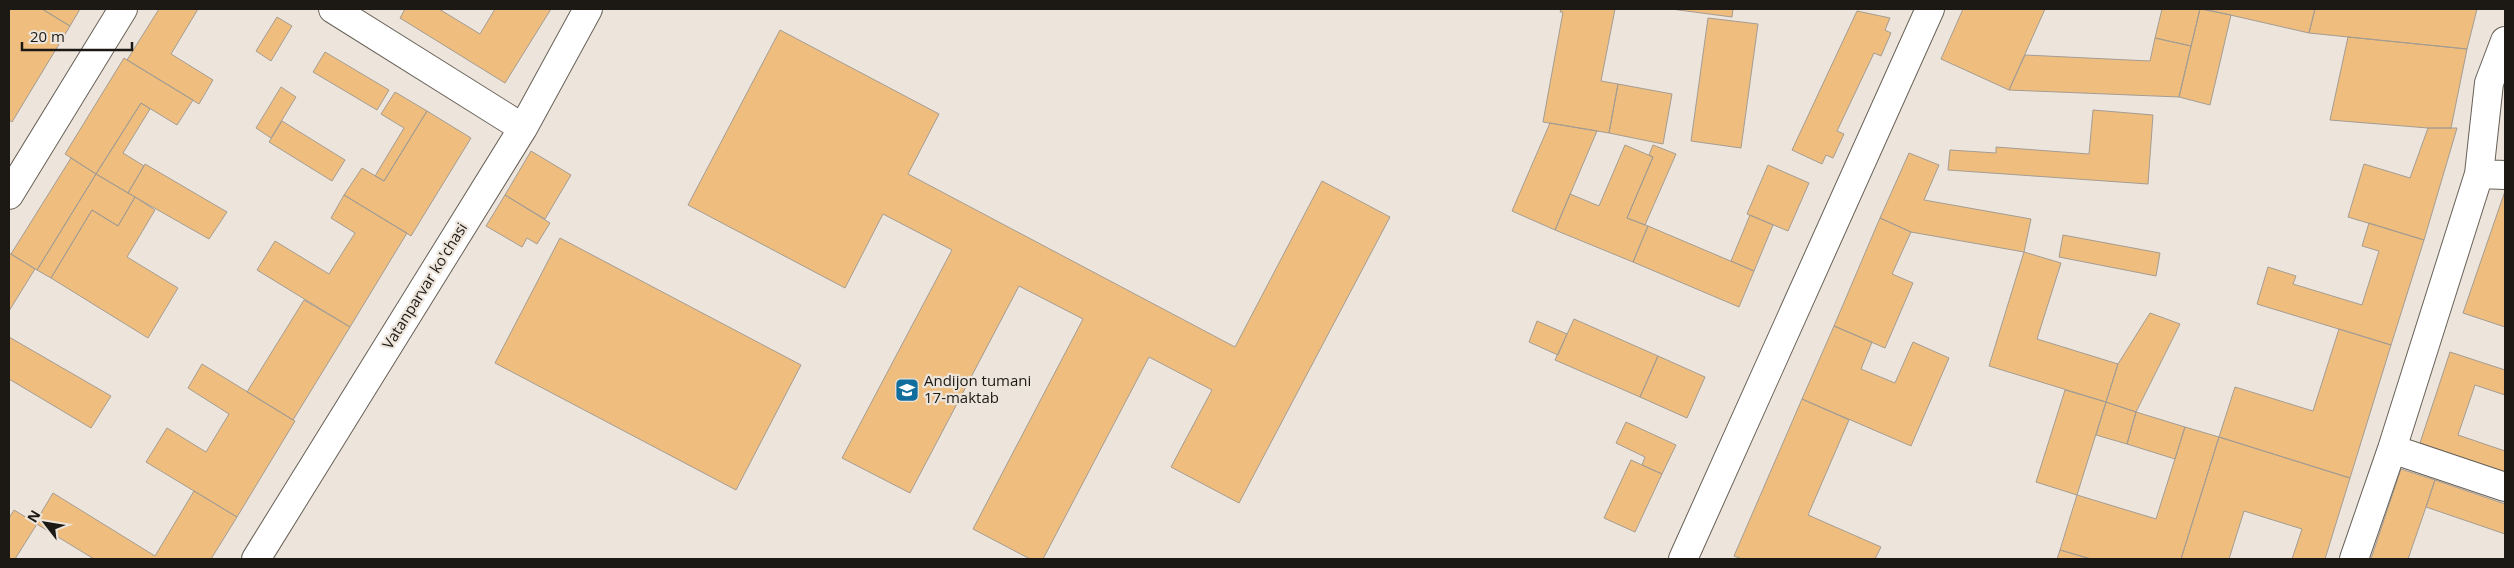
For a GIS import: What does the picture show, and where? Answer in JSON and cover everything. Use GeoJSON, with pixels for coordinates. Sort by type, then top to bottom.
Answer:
{"type":"FeatureCollection","features":[{"type":"Feature","properties":{"kind":"street"},"geometry":{"type":"LineString","coordinates":[[9,196],[123,9]]}},
{"type":"Feature","properties":{"kind":"street"},"geometry":{"type":"LineString","coordinates":[[333,9],[523,128]]}},
{"type":"Feature","properties":{"kind":"street","name":"Vatanparvar ko'chasi"},"geometry":{"type":"LineString","coordinates":[[256,559],[523,128],[588,9]]}},
{"type":"Feature","properties":{"kind":"street"},"geometry":{"type":"LineString","coordinates":[[1683,559],[1930,9]]}},
{"type":"Feature","properties":{"kind":"street"},"geometry":{"type":"LineString","coordinates":[[2354,559],[2492,174],[2489,83],[2505,41]]}},
{"type":"Feature","properties":{"kind":"street"},"geometry":{"type":"LineString","coordinates":[[2392,449],[2505,487]]}},
{"type":"Feature","properties":{"kind":"building"},"geometry":{"type":"Polygon","coordinates":[[[9,9],[42,9],[70,26],[12,122],[9,120],[9,9]]]}},
{"type":"Feature","properties":{"kind":"building"},"geometry":{"type":"Polygon","coordinates":[[[42,9],[80,9],[70,26],[42,9]]]}},
{"type":"Feature","properties":{"kind":"building"},"geometry":{"type":"Polygon","coordinates":[[[159,9],[198,9],[171,54],[213,80],[199,104],[127,60],[159,9]]]}},
{"type":"Feature","properties":{"kind":"building"},"geometry":{"type":"Polygon","coordinates":[[[405,9],[439,9],[480,34],[495,9],[551,9],[505,83],[400,18],[405,9]]]}},
{"type":"Feature","properties":{"kind":"building"},"geometry":{"type":"Polygon","coordinates":[[[1561,9],[1615,9],[1601,81],[1618,84],[1609,133],[1543,122],[1563,12],[1560,12],[1561,9]]]}},
{"type":"Feature","properties":{"kind":"building"},"geometry":{"type":"Polygon","coordinates":[[[1671,9],[1733,9],[1732,17],[1671,9]]]}},
{"type":"Feature","properties":{"kind":"building"},"geometry":{"type":"Polygon","coordinates":[[[1963,9],[2045,9],[2009,90],[1941,59],[1963,9]]]}},
{"type":"Feature","properties":{"kind":"building"},"geometry":{"type":"Polygon","coordinates":[[[2162,9],[2200,9],[2191,46],[2155,38],[2162,9]]]}},
{"type":"Feature","properties":{"kind":"building"},"geometry":{"type":"Polygon","coordinates":[[[2200,9],[2231,15],[2210,105],[2179,97],[2200,9]]]}},
{"type":"Feature","properties":{"kind":"building"},"geometry":{"type":"Polygon","coordinates":[[[2204,9],[2315,9],[2309,33],[2204,9]]]}},
{"type":"Feature","properties":{"kind":"building"},"geometry":{"type":"Polygon","coordinates":[[[2315,9],[2477,9],[2467,49],[2309,33],[2315,9]]]}},
{"type":"Feature","properties":{"kind":"building"},"geometry":{"type":"Polygon","coordinates":[[[1857,11],[1890,18],[1885,30],[1891,33],[1881,56],[1874,53],[1837,131],[1844,134],[1833,158],[1826,155],[1822,164],[1792,150],[1857,11]]]}},
{"type":"Feature","properties":{"kind":"building"},"geometry":{"type":"Polygon","coordinates":[[[277,17],[292,26],[271,61],[256,51],[277,17]]]}},
{"type":"Feature","properties":{"kind":"building"},"geometry":{"type":"Polygon","coordinates":[[[1708,18],[1758,24],[1741,148],[1691,141],[1708,18]]]}},
{"type":"Feature","properties":{"kind":"building"},"geometry":{"type":"Polygon","coordinates":[[[780,30],[939,114],[908,174],[1235,347],[1322,181],[1390,217],[1239,503],[1171,467],[1212,390],[1149,357],[1043,559],[1030,559],[973,529],[1083,319],[1019,286],[910,493],[842,458],[952,250],[883,214],[845,288],[688,205],[780,30]]]}},
{"type":"Feature","properties":{"kind":"building"},"geometry":{"type":"Polygon","coordinates":[[[2348,37],[2467,49],[2451,128],[2428,128],[2330,120],[2348,37]]]}},
{"type":"Feature","properties":{"kind":"building"},"geometry":{"type":"Polygon","coordinates":[[[2155,38],[2191,46],[2179,97],[2009,90],[2025,55],[2150,61],[2155,38]]]}},
{"type":"Feature","properties":{"kind":"building"},"geometry":{"type":"Polygon","coordinates":[[[325,52],[389,90],[377,110],[313,72],[325,52]]]}},
{"type":"Feature","properties":{"kind":"building"},"geometry":{"type":"Polygon","coordinates":[[[124,58],[193,100],[177,125],[141,103],[96,174],[65,154],[124,58]]]}},
{"type":"Feature","properties":{"kind":"building"},"geometry":{"type":"Polygon","coordinates":[[[1618,84],[1672,94],[1663,144],[1609,133],[1618,84]]]}},
{"type":"Feature","properties":{"kind":"building"},"geometry":{"type":"Polygon","coordinates":[[[281,87],[296,97],[271,138],[256,128],[281,87]]]}},
{"type":"Feature","properties":{"kind":"building"},"geometry":{"type":"Polygon","coordinates":[[[395,92],[427,111],[384,181],[375,176],[404,128],[381,114],[395,92]]]}},
{"type":"Feature","properties":{"kind":"building"},"geometry":{"type":"Polygon","coordinates":[[[141,103],[150,109],[123,153],[144,166],[128,193],[96,174],[141,103]]]}},
{"type":"Feature","properties":{"kind":"building"},"geometry":{"type":"Polygon","coordinates":[[[2093,110],[2153,115],[2148,184],[1948,170],[1950,150],[1996,153],[1996,147],[2089,154],[2093,110]]]}},
{"type":"Feature","properties":{"kind":"building"},"geometry":{"type":"Polygon","coordinates":[[[427,111],[471,138],[411,236],[344,195],[362,168],[384,181],[427,111]]]}},
{"type":"Feature","properties":{"kind":"building"},"geometry":{"type":"Polygon","coordinates":[[[282,121],[345,160],[332,181],[269,142],[282,121]]]}},
{"type":"Feature","properties":{"kind":"building"},"geometry":{"type":"Polygon","coordinates":[[[1550,123],[1597,131],[1555,230],[1512,211],[1550,123]]]}},
{"type":"Feature","properties":{"kind":"building"},"geometry":{"type":"Polygon","coordinates":[[[2428,128],[2457,128],[2424,240],[2348,217],[2364,164],[2410,178],[2428,128]]]}},
{"type":"Feature","properties":{"kind":"building"},"geometry":{"type":"Polygon","coordinates":[[[1625,145],[1653,157],[1627,218],[1648,226],[1633,262],[1555,230],[1570,194],[1599,206],[1625,145]]]}},
{"type":"Feature","properties":{"kind":"building"},"geometry":{"type":"Polygon","coordinates":[[[1653,145],[1676,154],[1645,225],[1627,218],[1653,157],[1649,155],[1653,145]]]}},
{"type":"Feature","properties":{"kind":"building"},"geometry":{"type":"Polygon","coordinates":[[[531,151],[571,175],[545,219],[505,195],[531,151]]]}},
{"type":"Feature","properties":{"kind":"building"},"geometry":{"type":"Polygon","coordinates":[[[1909,153],[1939,165],[1924,200],[2031,219],[2024,252],[1911,232],[1880,218],[1909,153]]]}},
{"type":"Feature","properties":{"kind":"building"},"geometry":{"type":"Polygon","coordinates":[[[71,158],[96,174],[37,270],[11,254],[71,158]]]}},
{"type":"Feature","properties":{"kind":"building"},"geometry":{"type":"Polygon","coordinates":[[[145,164],[227,212],[209,239],[128,193],[145,164]]]}},
{"type":"Feature","properties":{"kind":"building"},"geometry":{"type":"Polygon","coordinates":[[[1768,165],[1809,183],[1788,231],[1747,214],[1768,165]]]}},
{"type":"Feature","properties":{"kind":"building"},"geometry":{"type":"Polygon","coordinates":[[[96,174],[135,197],[118,226],[92,210],[51,278],[37,270],[96,174]]]}},
{"type":"Feature","properties":{"kind":"building"},"geometry":{"type":"Polygon","coordinates":[[[2505,191],[2505,327],[2463,313],[2505,191]]]}},
{"type":"Feature","properties":{"kind":"building"},"geometry":{"type":"Polygon","coordinates":[[[344,195],[407,233],[350,327],[257,270],[275,241],[329,274],[355,233],[331,218],[344,195]]]}},
{"type":"Feature","properties":{"kind":"building"},"geometry":{"type":"Polygon","coordinates":[[[505,195],[550,223],[537,244],[527,238],[522,247],[486,226],[505,195]]]}},
{"type":"Feature","properties":{"kind":"building"},"geometry":{"type":"Polygon","coordinates":[[[135,197],[155,210],[127,257],[178,288],[148,338],[51,278],[92,210],[118,226],[135,197]]]}},
{"type":"Feature","properties":{"kind":"building"},"geometry":{"type":"Polygon","coordinates":[[[1750,215],[1773,225],[1754,271],[1731,261],[1750,215]]]}},
{"type":"Feature","properties":{"kind":"building"},"geometry":{"type":"Polygon","coordinates":[[[1880,218],[1911,232],[1892,274],[1913,283],[1885,348],[1834,326],[1880,218]]]}},
{"type":"Feature","properties":{"kind":"building"},"geometry":{"type":"Polygon","coordinates":[[[2369,223],[2424,240],[2391,345],[2257,304],[2268,267],[2296,276],[2293,284],[2362,305],[2379,251],[2362,246],[2369,223]]]}},
{"type":"Feature","properties":{"kind":"building"},"geometry":{"type":"Polygon","coordinates":[[[1648,226],[1754,271],[1739,307],[1633,262],[1648,226]]]}},
{"type":"Feature","properties":{"kind":"building"},"geometry":{"type":"Polygon","coordinates":[[[2063,235],[2160,253],[2156,276],[2059,257],[2063,235]]]}},
{"type":"Feature","properties":{"kind":"building"},"geometry":{"type":"Polygon","coordinates":[[[560,238],[801,365],[736,490],[495,363],[560,238]]]}},
{"type":"Feature","properties":{"kind":"building"},"geometry":{"type":"Polygon","coordinates":[[[2024,252],[2061,263],[2037,339],[2118,364],[2106,402],[1989,366],[2024,252]]]}},
{"type":"Feature","properties":{"kind":"building"},"geometry":{"type":"Polygon","coordinates":[[[9,253],[35,269],[9,311],[9,253]]]}},
{"type":"Feature","properties":{"kind":"building"},"geometry":{"type":"Polygon","coordinates":[[[304,300],[350,327],[293,420],[247,392],[304,300]]]}},
{"type":"Feature","properties":{"kind":"building"},"geometry":{"type":"Polygon","coordinates":[[[2150,313],[2180,324],[2136,412],[2106,402],[2118,364],[2150,313]]]}},
{"type":"Feature","properties":{"kind":"building"},"geometry":{"type":"Polygon","coordinates":[[[1574,319],[1658,356],[1640,397],[1555,360],[1574,319]]]}},
{"type":"Feature","properties":{"kind":"building"},"geometry":{"type":"Polygon","coordinates":[[[1537,321],[1567,334],[1558,355],[1529,342],[1537,321]]]}},
{"type":"Feature","properties":{"kind":"building"},"geometry":{"type":"Polygon","coordinates":[[[1834,326],[1872,342],[1861,369],[1895,383],[1913,342],[1949,358],[1911,446],[1802,399],[1834,326]]]}},
{"type":"Feature","properties":{"kind":"building"},"geometry":{"type":"Polygon","coordinates":[[[2339,329],[2391,345],[2350,478],[2219,437],[2235,387],[2313,411],[2339,329]]]}},
{"type":"Feature","properties":{"kind":"building"},"geometry":{"type":"Polygon","coordinates":[[[9,337],[111,396],[91,428],[9,379],[9,337]]]}},
{"type":"Feature","properties":{"kind":"building"},"geometry":{"type":"Polygon","coordinates":[[[2450,352],[2505,370],[2505,395],[2475,385],[2458,435],[2505,451],[2505,472],[2420,443],[2450,352]]]}},
{"type":"Feature","properties":{"kind":"building"},"geometry":{"type":"Polygon","coordinates":[[[1658,356],[1705,377],[1687,418],[1640,397],[1658,356]]]}},
{"type":"Feature","properties":{"kind":"building"},"geometry":{"type":"Polygon","coordinates":[[[202,364],[295,421],[237,517],[146,462],[167,428],[206,452],[229,414],[188,388],[202,364]]]}},
{"type":"Feature","properties":{"kind":"building"},"geometry":{"type":"Polygon","coordinates":[[[2065,390],[2106,402],[2077,495],[2036,482],[2065,390]]]}},
{"type":"Feature","properties":{"kind":"building"},"geometry":{"type":"Polygon","coordinates":[[[1802,399],[1849,420],[1808,515],[1881,547],[1875,559],[1742,559],[1734,556],[1802,399]]]}},
{"type":"Feature","properties":{"kind":"building"},"geometry":{"type":"Polygon","coordinates":[[[2106,402],[2136,412],[2127,444],[2096,435],[2106,402]]]}},
{"type":"Feature","properties":{"kind":"building"},"geometry":{"type":"Polygon","coordinates":[[[2136,412],[2185,427],[2175,459],[2127,444],[2136,412]]]}},
{"type":"Feature","properties":{"kind":"building"},"geometry":{"type":"Polygon","coordinates":[[[1626,422],[1676,445],[1662,474],[1642,465],[1645,457],[1616,443],[1626,422]]]}},
{"type":"Feature","properties":{"kind":"building"},"geometry":{"type":"Polygon","coordinates":[[[2185,427],[2219,437],[2181,559],[2091,559],[2060,550],[2077,495],[2156,519],[2185,427]]]}},
{"type":"Feature","properties":{"kind":"building"},"geometry":{"type":"Polygon","coordinates":[[[2219,437],[2350,478],[2325,559],[2292,559],[2302,529],[2244,511],[2229,559],[2181,559],[2219,437]]]}},
{"type":"Feature","properties":{"kind":"building"},"geometry":{"type":"Polygon","coordinates":[[[1631,460],[1662,474],[1635,532],[1604,518],[1631,460]]]}},
{"type":"Feature","properties":{"kind":"building"},"geometry":{"type":"Polygon","coordinates":[[[2401,469],[2435,480],[2408,559],[2371,559],[2401,469]]]}},
{"type":"Feature","properties":{"kind":"building"},"geometry":{"type":"Polygon","coordinates":[[[2435,480],[2505,504],[2505,534],[2426,507],[2435,480]]]}},
{"type":"Feature","properties":{"kind":"building"},"geometry":{"type":"Polygon","coordinates":[[[194,491],[237,517],[211,559],[94,559],[35,523],[53,493],[155,556],[194,491]]]}},
{"type":"Feature","properties":{"kind":"building"},"geometry":{"type":"Polygon","coordinates":[[[14,510],[37,524],[15,559],[9,559],[9,518],[14,510]]]}},
{"type":"Feature","properties":{"kind":"building"},"geometry":{"type":"Polygon","coordinates":[[[2060,550],[2091,559],[2057,559],[2060,550]]]}},
{"type":"Feature","properties":{"kind":"place","name":"Andijon tumani 17-maktab"},"geometry":{"type":"Point","coordinates":[907,390]}}]}
